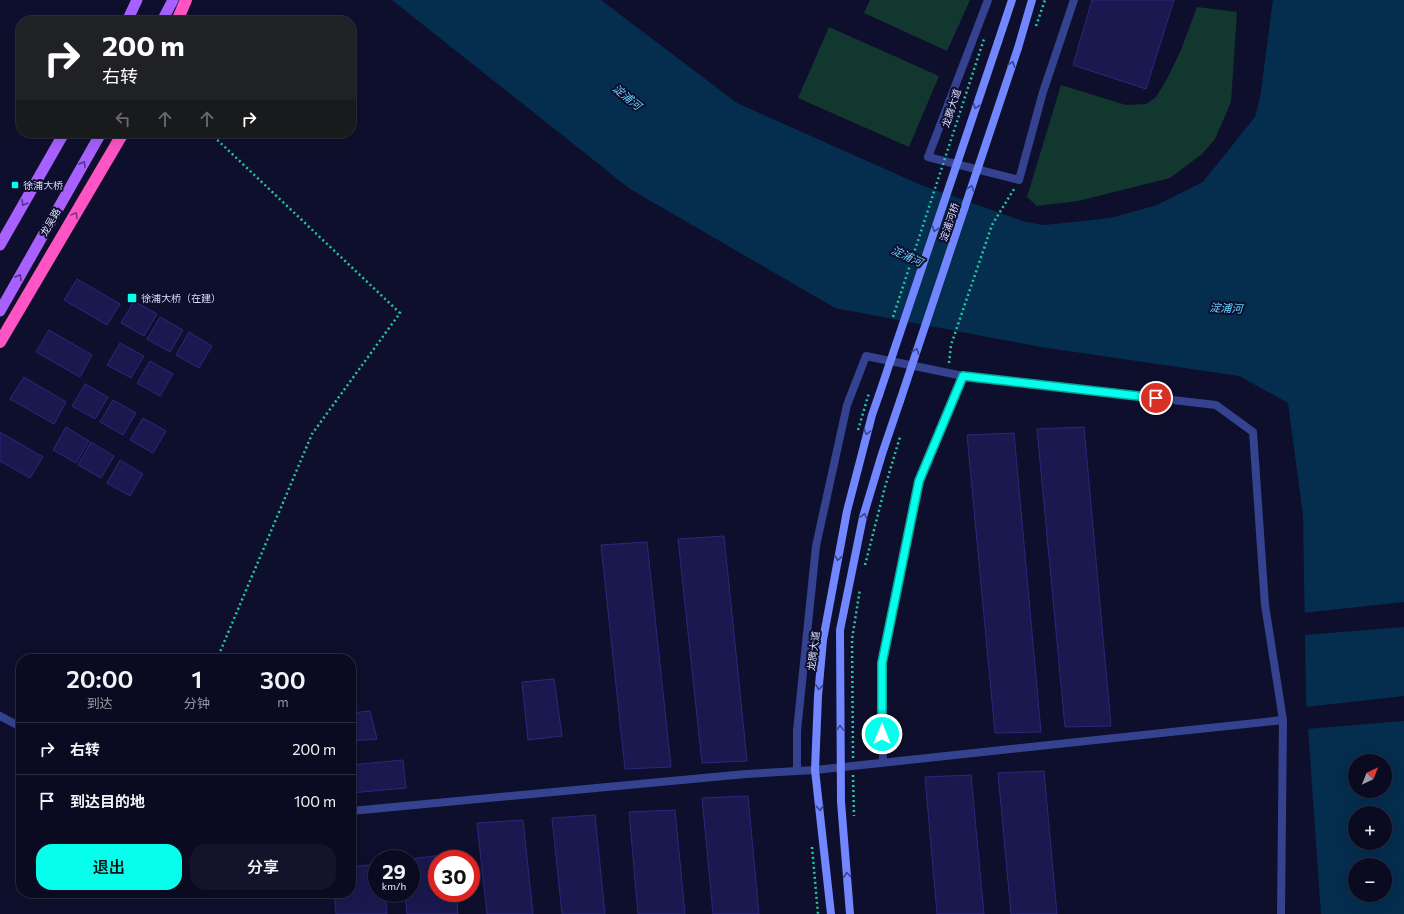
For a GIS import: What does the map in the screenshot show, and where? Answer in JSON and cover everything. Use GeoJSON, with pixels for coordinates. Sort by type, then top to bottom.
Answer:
{"type":"FeatureCollection","features":[{"type":"Feature","properties":{"kind":"highway"},"geometry":{"type":"LineString","coordinates":[[179,16],[186,0]]}},
{"type":"Feature","properties":{"kind":"highway"},"geometry":{"type":"LineString","coordinates":[[0,342],[120,138]]}},
{"type":"Feature","properties":{"kind":"main road"},"geometry":{"type":"LineString","coordinates":[[129,16],[137,0]]}},
{"type":"Feature","properties":{"kind":"main road"},"geometry":{"type":"LineString","coordinates":[[165,16],[173,0]]}},
{"type":"Feature","properties":{"kind":"main road","name":"淀浦河桥"},"geometry":{"type":"LineString","coordinates":[[879,395],[1012,0]]}},
{"type":"Feature","properties":{"kind":"main road","name":"淀浦河桥"},"geometry":{"type":"LineString","coordinates":[[840,767],[840,630],[863,517],[882,454],[1018,48],[1032,0]]}},
{"type":"Feature","properties":{"kind":"main road"},"geometry":{"type":"LineString","coordinates":[[0,245],[61,138]]}},
{"type":"Feature","properties":{"kind":"main road","name":"龙吴路"},"geometry":{"type":"LineString","coordinates":[[0,311],[98,138]]}},
{"type":"Feature","properties":{"kind":"main road","name":"龙腾大道"},"geometry":{"type":"LineString","coordinates":[[831,914],[815,770],[818,696],[823,640],[847,511],[872,415],[879,395]]}},
{"type":"Feature","properties":{"kind":"main road"},"geometry":{"type":"LineString","coordinates":[[840,767],[840,802],[850,914]]}},
{"type":"Feature","properties":{"kind":"street"},"geometry":{"type":"LineString","coordinates":[[988,0],[928,157],[1019,180],[1043,92],[1074,0]]}},
{"type":"Feature","properties":{"kind":"street"},"geometry":{"type":"LineString","coordinates":[[797,771],[797,731],[816,546],[847,405],[866,356],[963,376],[1216,405],[1252,432],[1265,605],[1283,720],[1282,914]]}},
{"type":"Feature","properties":{"kind":"street"},"geometry":{"type":"LineString","coordinates":[[883,762],[882,663],[919,481],[963,376]]}},
{"type":"Feature","properties":{"kind":"street"},"geometry":{"type":"LineString","coordinates":[[0,716],[16,724]]}},
{"type":"Feature","properties":{"kind":"street"},"geometry":{"type":"LineString","coordinates":[[356,811],[746,774],[815,770],[1283,720]]}},
{"type":"Feature","properties":{"kind":"path","name":"龙腾大道"},"geometry":{"type":"LineString","coordinates":[[938,183],[984,38]]}},
{"type":"Feature","properties":{"kind":"path"},"geometry":{"type":"LineString","coordinates":[[215,138],[400,313],[312,434],[219,654]]}},
{"type":"Feature","properties":{"kind":"path"},"geometry":{"type":"LineString","coordinates":[[948,373],[951,345],[992,225],[1019,180]]}},
{"type":"Feature","properties":{"kind":"path"},"geometry":{"type":"LineString","coordinates":[[864,568],[901,433]]}},
{"type":"Feature","properties":{"kind":"path"},"geometry":{"type":"LineString","coordinates":[[854,819],[852,639],[861,583]]}},
{"type":"Feature","properties":{"kind":"green space"},"geometry":{"type":"Polygon","coordinates":[[[870,0],[970,0],[947,51],[864,13],[870,0]]]}},
{"type":"Feature","properties":{"kind":"green space"},"geometry":{"type":"Polygon","coordinates":[[[1197,7],[1237,12],[1231,102],[1215,139],[1202,154],[1170,178],[1078,201],[1037,206],[1027,197],[1061,85],[1126,105],[1146,104],[1156,97],[1167,79],[1181,50],[1197,7]]]}},
{"type":"Feature","properties":{"kind":"green space"},"geometry":{"type":"Polygon","coordinates":[[[829,27],[939,76],[909,147],[798,98],[829,27]]]}},
{"type":"Feature","properties":{"kind":"water","name":"淀浦河"},"geometry":{"type":"Polygon","coordinates":[[[392,0],[601,0],[737,103],[921,185],[1026,222],[1044,225],[1111,218],[1157,205],[1203,182],[1255,117],[1260,98],[1273,0],[1404,0],[1404,914],[1321,914],[1306,699],[1303,515],[1288,403],[1239,376],[1041,347],[835,308],[630,189],[392,0]]]}},
{"type":"Feature","properties":{"kind":"pier"},"geometry":{"type":"Polygon","coordinates":[[[1404,602],[1404,627],[1303,635],[1303,613],[1404,602]]]}},
{"type":"Feature","properties":{"kind":"pier"},"geometry":{"type":"Polygon","coordinates":[[[1404,696],[1404,721],[1306,729],[1305,707],[1404,696]]]}},
{"type":"Feature","properties":{"kind":"building"},"geometry":{"type":"Polygon","coordinates":[[[1092,0],[1174,0],[1146,89],[1073,65],[1092,0]]]}},
{"type":"Feature","properties":{"kind":"building"},"geometry":{"type":"Polygon","coordinates":[[[77,279],[120,304],[107,325],[64,300],[77,279]]]}},
{"type":"Feature","properties":{"kind":"building"},"geometry":{"type":"Polygon","coordinates":[[[134,301],[157,314],[144,336],[121,323],[134,301]]]}},
{"type":"Feature","properties":{"kind":"building"},"geometry":{"type":"Polygon","coordinates":[[[160,317],[183,330],[170,352],[147,339],[160,317]]]}},
{"type":"Feature","properties":{"kind":"building"},"geometry":{"type":"Polygon","coordinates":[[[49,330],[92,355],[80,377],[36,352],[49,330]]]}},
{"type":"Feature","properties":{"kind":"building"},"geometry":{"type":"Polygon","coordinates":[[[189,332],[212,346],[199,368],[176,355],[189,332]]]}},
{"type":"Feature","properties":{"kind":"building"},"geometry":{"type":"Polygon","coordinates":[[[120,343],[144,356],[131,378],[107,365],[120,343]]]}},
{"type":"Feature","properties":{"kind":"building"},"geometry":{"type":"Polygon","coordinates":[[[150,361],[173,374],[160,396],[137,383],[150,361]]]}},
{"type":"Feature","properties":{"kind":"building"},"geometry":{"type":"Polygon","coordinates":[[[24,377],[66,402],[54,424],[10,399],[24,377]]]}},
{"type":"Feature","properties":{"kind":"building"},"geometry":{"type":"Polygon","coordinates":[[[85,384],[108,397],[95,419],[72,406],[85,384]]]}},
{"type":"Feature","properties":{"kind":"building"},"geometry":{"type":"Polygon","coordinates":[[[113,400],[136,413],[123,435],[100,422],[113,400]]]}},
{"type":"Feature","properties":{"kind":"building"},"geometry":{"type":"Polygon","coordinates":[[[143,418],[166,431],[153,453],[130,440],[143,418]]]}},
{"type":"Feature","properties":{"kind":"building"},"geometry":{"type":"Polygon","coordinates":[[[66,427],[89,441],[76,463],[53,450],[66,427]]]}},
{"type":"Feature","properties":{"kind":"building"},"geometry":{"type":"Polygon","coordinates":[[[1084,427],[1111,726],[1065,727],[1037,429],[1084,427]]]}},
{"type":"Feature","properties":{"kind":"building"},"geometry":{"type":"Polygon","coordinates":[[[0,432],[43,457],[30,478],[0,461],[0,432]]]}},
{"type":"Feature","properties":{"kind":"building"},"geometry":{"type":"Polygon","coordinates":[[[1014,433],[1041,732],[995,733],[967,435],[1014,433]]]}},
{"type":"Feature","properties":{"kind":"building"},"geometry":{"type":"Polygon","coordinates":[[[91,442],[114,456],[101,478],[78,465],[91,442]]]}},
{"type":"Feature","properties":{"kind":"building"},"geometry":{"type":"Polygon","coordinates":[[[120,460],[143,474],[130,496],[107,483],[120,460]]]}},
{"type":"Feature","properties":{"kind":"building"},"geometry":{"type":"Polygon","coordinates":[[[724,536],[747,761],[702,763],[678,539],[724,536]]]}},
{"type":"Feature","properties":{"kind":"building"},"geometry":{"type":"Polygon","coordinates":[[[647,542],[671,767],[625,769],[601,545],[647,542]]]}},
{"type":"Feature","properties":{"kind":"building"},"geometry":{"type":"Polygon","coordinates":[[[554,679],[562,736],[528,740],[522,682],[554,679]]]}},
{"type":"Feature","properties":{"kind":"building"},"geometry":{"type":"Polygon","coordinates":[[[370,711],[377,739],[356,741],[356,712],[370,711]]]}},
{"type":"Feature","properties":{"kind":"building"},"geometry":{"type":"Polygon","coordinates":[[[403,760],[406,788],[356,793],[356,765],[403,760]]]}},
{"type":"Feature","properties":{"kind":"building"},"geometry":{"type":"Polygon","coordinates":[[[1044,771],[1057,914],[1011,914],[998,773],[1044,771]]]}},
{"type":"Feature","properties":{"kind":"building"},"geometry":{"type":"Polygon","coordinates":[[[971,775],[984,914],[937,914],[925,777],[971,775]]]}},
{"type":"Feature","properties":{"kind":"building"},"geometry":{"type":"Polygon","coordinates":[[[748,796],[759,914],[713,914],[702,798],[748,796]]]}},
{"type":"Feature","properties":{"kind":"building"},"geometry":{"type":"Polygon","coordinates":[[[675,810],[685,914],[638,914],[629,812],[675,810]]]}},
{"type":"Feature","properties":{"kind":"building"},"geometry":{"type":"Polygon","coordinates":[[[595,815],[605,914],[562,914],[552,818],[595,815]]]}},
{"type":"Feature","properties":{"kind":"building"},"geometry":{"type":"Polygon","coordinates":[[[523,820],[533,914],[487,914],[477,823],[523,820]]]}},
{"type":"Feature","properties":{"kind":"building"},"geometry":{"type":"Polygon","coordinates":[[[428,857],[428,902],[457,902],[458,914],[407,914],[406,902],[420,902],[420,858],[428,857]]]}},
{"type":"Feature","properties":{"kind":"building"},"geometry":{"type":"Polygon","coordinates":[[[368,865],[368,902],[386,902],[387,914],[336,914],[334,898],[356,898],[356,866],[368,865]]]}},
{"type":"Feature","properties":{"kind":"place","name":"徐浦大桥"},"geometry":{"type":"Point","coordinates":[15,185]}},
{"type":"Feature","properties":{"kind":"place","name":"徐浦大桥（在建）"},"geometry":{"type":"Point","coordinates":[132,298]}},
{"type":"Feature","properties":{"kind":"route"},"geometry":{"type":"LineString","coordinates":[[882,734],[882,663],[919,481],[963,376],[1156,398]]}}]}
